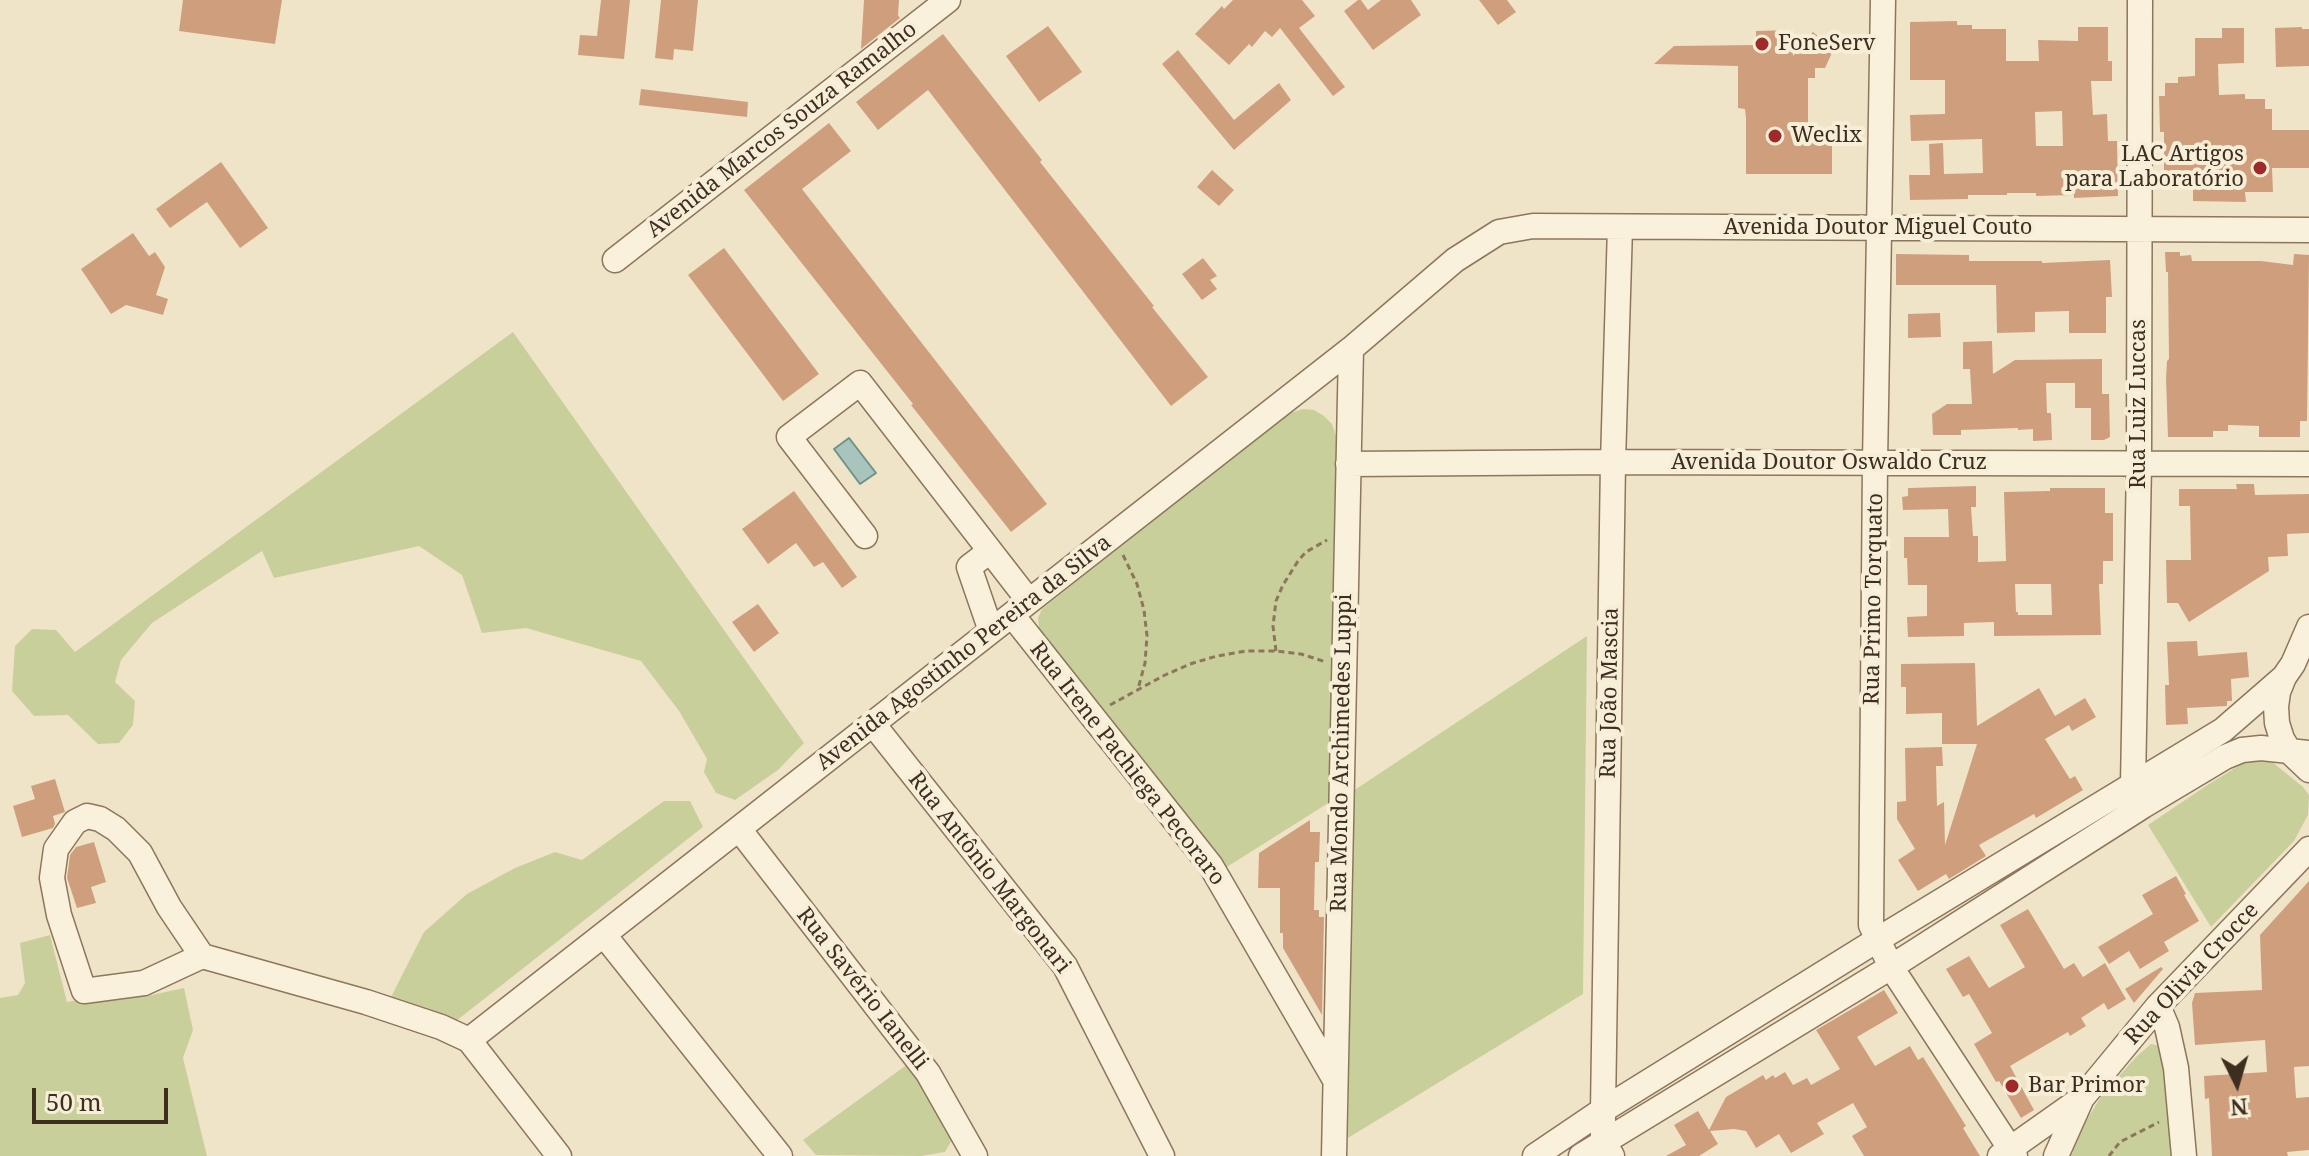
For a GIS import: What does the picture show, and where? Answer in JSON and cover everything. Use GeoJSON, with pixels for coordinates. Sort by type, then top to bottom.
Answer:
{"type":"FeatureCollection","features":[{"type":"Feature","properties":{"kind":"street","name":"Avenida Marcos Souza Ramalho"},"geometry":{"type":"LineString","coordinates":[[615,260],[948,0]]}},
{"type":"Feature","properties":{"kind":"street","name":"Rua Primo Torquato"},"geometry":{"type":"LineString","coordinates":[[1883,0],[1871,925],[1891,967],[2009,1154]]}},
{"type":"Feature","properties":{"kind":"street","name":"Rua Luiz Luccas"},"geometry":{"type":"LineString","coordinates":[[2138,795],[2140,0]]}},
{"type":"Feature","properties":{"kind":"street","name":"Avenida Doutor Miguel Couto"},"geometry":{"type":"LineString","coordinates":[[1455,260],[1499,232],[1533,226],[2309,230]]}},
{"type":"Feature","properties":{"kind":"street","name":"Rua João Mascia"},"geometry":{"type":"LineString","coordinates":[[1608,1149],[1603,1110],[1613,462],[1620,227]]}},
{"type":"Feature","properties":{"kind":"street","name":"Avenida Agostinho Pereira da Silva"},"geometry":{"type":"LineString","coordinates":[[469,1040],[1351,349],[1455,260]]}},
{"type":"Feature","properties":{"kind":"street","name":"Rua Mondo Archimedes Luppi"},"geometry":{"type":"LineString","coordinates":[[1334,1156],[1351,349]]}},
{"type":"Feature","properties":{"kind":"street","name":"Rua Irene Pachiega Pecoraro"},"geometry":{"type":"LineString","coordinates":[[865,536],[789,437],[860,383],[990,551],[1020,608],[1091,715],[1211,866],[1336,1082]]}},
{"type":"Feature","properties":{"kind":"street","name":"Avenida Doutor Oswaldo Cruz"},"geometry":{"type":"LineString","coordinates":[[1348,464],[2309,464]]}},
{"type":"Feature","properties":{"kind":"street"},"geometry":{"type":"LineString","coordinates":[[990,551],[969,567],[991,631]]}},
{"type":"Feature","properties":{"kind":"street"},"geometry":{"type":"LineString","coordinates":[[2309,627],[2295,667],[2278,692],[2276,707],[2279,731],[2299,753],[2309,770]]}},
{"type":"Feature","properties":{"kind":"street"},"geometry":{"type":"LineString","coordinates":[[1581,1156],[1608,1149],[1891,967],[2138,795],[2223,730],[2295,667]]}},
{"type":"Feature","properties":{"kind":"street","name":"Rua Antônio Margonari"},"geometry":{"type":"LineString","coordinates":[[873,724],[1065,966],[1162,1156]]}},
{"type":"Feature","properties":{"kind":"street"},"geometry":{"type":"LineString","coordinates":[[1535,1156],[1603,1110],[1877,940],[2138,795],[2242,750],[2261,748],[2299,753]]}},
{"type":"Feature","properties":{"kind":"street"},"geometry":{"type":"LineString","coordinates":[[202,956],[144,983],[84,991],[59,915],[52,878],[56,849],[75,822],[87,816],[100,819],[116,829],[140,853],[169,907],[202,956],[366,1002],[441,1027],[469,1040],[559,1156]]}},
{"type":"Feature","properties":{"kind":"street","name":"Rua Savério Ianelli"},"geometry":{"type":"LineString","coordinates":[[739,829],[928,1073],[975,1156]]}},
{"type":"Feature","properties":{"kind":"street","name":"Rua Olivia Crocce"},"geometry":{"type":"LineString","coordinates":[[2009,1154],[2082,1098],[2158,1006],[2309,849]]}},
{"type":"Feature","properties":{"kind":"street"},"geometry":{"type":"LineString","coordinates":[[604,935],[780,1156]]}},
{"type":"Feature","properties":{"kind":"street"},"geometry":{"type":"LineString","coordinates":[[2158,1006],[2167,1027],[2176,1068],[2184,1156]]}},
{"type":"Feature","properties":{"kind":"street"},"geometry":{"type":"LineString","coordinates":[[2056,1156],[2082,1098]]}},
{"type":"Feature","properties":{"kind":"path"},"geometry":{"type":"LineString","coordinates":[[1276,651],[1273,626],[1276,601],[1283,585],[1306,552],[1325,540],[1347,535]]}},
{"type":"Feature","properties":{"kind":"path"},"geometry":{"type":"LineString","coordinates":[[1111,538],[1126,559],[1144,610],[1146,650],[1138,689]]}},
{"type":"Feature","properties":{"kind":"path"},"geometry":{"type":"LineString","coordinates":[[1091,715],[1190,664],[1217,656],[1246,651],[1276,651],[1301,654],[1344,669]]}},
{"type":"Feature","properties":{"kind":"path"},"geometry":{"type":"LineString","coordinates":[[2109,1156],[2120,1142],[2134,1133],[2181,1113]]}},
{"type":"Feature","properties":{"kind":"green space"},"geometry":{"type":"Polygon","coordinates":[[[513,332],[804,743],[778,770],[735,800],[716,793],[704,772],[707,759],[679,711],[641,661],[526,628],[482,633],[462,575],[419,546],[274,578],[262,551],[152,623],[121,660],[115,682],[135,701],[133,725],[119,743],[98,744],[68,715],[34,716],[12,691],[15,646],[32,629],[56,630],[75,652],[513,332]]]}},
{"type":"Feature","properties":{"kind":"green space"},"geometry":{"type":"Polygon","coordinates":[[[1303,409],[1314,410],[1324,416],[1332,424],[1337,439],[1330,802],[1222,870],[1040,637],[1038,618],[1042,609],[1287,414],[1303,409]]]}},
{"type":"Feature","properties":{"kind":"green space"},"geometry":{"type":"Polygon","coordinates":[[[1587,636],[1583,994],[1348,1138],[1353,791],[1587,636]]]}},
{"type":"Feature","properties":{"kind":"green space"},"geometry":{"type":"Polygon","coordinates":[[[2264,758],[2303,787],[2309,795],[2308,815],[2294,841],[2211,927],[2148,825],[2245,762],[2264,758]]]}},
{"type":"Feature","properties":{"kind":"green space"},"geometry":{"type":"Polygon","coordinates":[[[664,801],[690,801],[703,827],[456,1021],[390,999],[424,932],[467,894],[515,868],[555,852],[582,860],[664,801]]]}},
{"type":"Feature","properties":{"kind":"green space"},"geometry":{"type":"Polygon","coordinates":[[[50,935],[67,1002],[107,995],[147,996],[184,988],[193,1030],[183,1058],[207,1156],[0,1156],[0,998],[18,995],[25,983],[20,943],[50,935]]]}},
{"type":"Feature","properties":{"kind":"green space"},"geometry":{"type":"Polygon","coordinates":[[[2151,1044],[2160,1046],[2165,1053],[2176,1156],[2071,1156],[2086,1121],[2102,1095],[2151,1044]]]}},
{"type":"Feature","properties":{"kind":"green space"},"geometry":{"type":"Polygon","coordinates":[[[912,1061],[952,1140],[945,1152],[921,1156],[816,1155],[803,1140],[912,1061]]]}},
{"type":"Feature","properties":{"kind":"water"},"geometry":{"type":"Polygon","coordinates":[[[849,438],[876,473],[860,484],[834,449],[849,438]]]}},
{"type":"Feature","properties":{"kind":"building"},"geometry":{"type":"Polygon","coordinates":[[[183,0],[282,0],[275,44],[179,31],[183,0]]]}},
{"type":"Feature","properties":{"kind":"building"},"geometry":{"type":"Polygon","coordinates":[[[601,0],[630,0],[624,59],[578,55],[580,35],[597,36],[601,0]]]}},
{"type":"Feature","properties":{"kind":"building"},"geometry":{"type":"Polygon","coordinates":[[[661,0],[698,0],[693,51],[674,49],[673,60],[655,58],[661,0]]]}},
{"type":"Feature","properties":{"kind":"building"},"geometry":{"type":"Polygon","coordinates":[[[864,0],[899,0],[900,18],[861,49],[864,0]]]}},
{"type":"Feature","properties":{"kind":"building"},"geometry":{"type":"Polygon","coordinates":[[[1233,0],[1302,0],[1315,16],[1299,28],[1345,87],[1333,96],[1280,28],[1272,37],[1265,31],[1252,47],[1249,44],[1229,65],[1195,34],[1222,6],[1224,9],[1233,0]]]}},
{"type":"Feature","properties":{"kind":"building"},"geometry":{"type":"Polygon","coordinates":[[[1358,0],[1368,10],[1381,0],[1411,0],[1421,15],[1373,50],[1344,11],[1358,0]]]}},
{"type":"Feature","properties":{"kind":"building"},"geometry":{"type":"Polygon","coordinates":[[[1479,0],[1507,0],[1516,12],[1498,25],[1479,0]]]}},
{"type":"Feature","properties":{"kind":"building"},"geometry":{"type":"Polygon","coordinates":[[[1957,21],[1957,25],[1972,25],[1972,29],[2006,29],[2006,61],[2039,61],[2038,40],[2078,41],[2078,27],[2108,27],[2108,61],[2112,61],[2112,81],[2091,81],[2093,115],[2107,114],[2108,141],[2117,141],[2118,196],[2074,198],[2074,195],[2007,193],[1968,195],[1968,199],[1910,200],[1909,175],[1930,175],[1929,144],[1943,143],[1944,174],[1983,173],[1982,139],[1911,141],[1910,115],[1945,114],[1945,80],[1910,80],[1910,22],[1957,21]],[[2062,111],[2035,112],[2036,146],[2063,146],[2062,111]]]}},
{"type":"Feature","properties":{"kind":"building"},"geometry":{"type":"Polygon","coordinates":[[[1048,26],[1082,72],[1039,102],[1006,56],[1048,26]]]}},
{"type":"Feature","properties":{"kind":"building"},"geometry":{"type":"Polygon","coordinates":[[[2222,28],[2244,28],[2244,63],[2218,64],[2219,95],[2245,94],[2245,99],[2265,99],[2265,109],[2272,109],[2272,130],[2309,130],[2309,168],[2272,168],[2273,192],[2245,192],[2246,202],[2193,201],[2193,178],[2164,178],[2164,132],[2160,132],[2159,96],[2165,96],[2165,83],[2178,83],[2178,77],[2195,76],[2195,38],[2222,38],[2222,28]]]}},
{"type":"Feature","properties":{"kind":"building"},"geometry":{"type":"Polygon","coordinates":[[[2275,28],[2309,29],[2309,66],[2276,67],[2275,28]]]}},
{"type":"Feature","properties":{"kind":"building"},"geometry":{"type":"Polygon","coordinates":[[[1792,30],[1793,56],[1813,32],[1836,44],[1825,68],[1815,68],[1815,78],[1808,78],[1808,135],[1832,135],[1832,174],[1746,174],[1746,118],[1745,109],[1738,108],[1738,66],[1654,64],[1674,46],[1756,45],[1756,31],[1792,30]]]}},
{"type":"Feature","properties":{"kind":"building"},"geometry":{"type":"Polygon","coordinates":[[[943,34],[1208,377],[1171,406],[928,90],[878,130],[856,102],[943,34]]]}},
{"type":"Feature","properties":{"kind":"building"},"geometry":{"type":"Polygon","coordinates":[[[1178,50],[1234,120],[1279,83],[1291,100],[1234,150],[1162,64],[1178,50]]]}},
{"type":"Feature","properties":{"kind":"building"},"geometry":{"type":"Polygon","coordinates":[[[641,89],[748,102],[747,117],[639,105],[641,89]]]}},
{"type":"Feature","properties":{"kind":"building"},"geometry":{"type":"Polygon","coordinates":[[[829,123],[851,151],[802,189],[1047,504],[1011,532],[744,190],[829,123]]]}},
{"type":"Feature","properties":{"kind":"building"},"geometry":{"type":"Polygon","coordinates":[[[221,162],[268,228],[240,248],[207,202],[170,228],[156,209],[221,162]]]}},
{"type":"Feature","properties":{"kind":"building"},"geometry":{"type":"Polygon","coordinates":[[[1212,170],[1234,190],[1219,206],[1197,187],[1212,170]]]}},
{"type":"Feature","properties":{"kind":"building"},"geometry":{"type":"Polygon","coordinates":[[[133,233],[149,256],[155,252],[165,267],[156,295],[168,299],[163,315],[126,305],[111,314],[81,269],[133,233]]]}},
{"type":"Feature","properties":{"kind":"building"},"geometry":{"type":"Polygon","coordinates":[[[724,248],[819,374],[783,401],[688,275],[724,248]]]}},
{"type":"Feature","properties":{"kind":"building"},"geometry":{"type":"Polygon","coordinates":[[[2165,252],[2191,255],[2192,261],[2261,261],[2293,265],[2294,254],[2309,255],[2307,421],[2300,421],[2300,437],[2259,437],[2259,426],[2228,425],[2228,431],[2213,431],[2213,437],[2168,437],[2168,272],[2165,252]]]}},
{"type":"Feature","properties":{"kind":"building"},"geometry":{"type":"Polygon","coordinates":[[[1896,254],[1969,255],[1969,261],[2042,263],[2110,260],[2112,297],[2106,297],[2106,333],[2069,333],[2069,311],[2035,312],[2035,332],[1997,333],[1996,285],[1896,285],[1896,254]]]}},
{"type":"Feature","properties":{"kind":"building"},"geometry":{"type":"Polygon","coordinates":[[[1203,258],[1217,276],[1210,280],[1217,289],[1202,300],[1182,274],[1203,258]]]}},
{"type":"Feature","properties":{"kind":"building"},"geometry":{"type":"Polygon","coordinates":[[[1940,313],[1941,337],[1908,338],[1908,314],[1940,313]]]}},
{"type":"Feature","properties":{"kind":"building"},"geometry":{"type":"Polygon","coordinates":[[[1992,341],[1993,374],[2015,360],[2102,359],[2102,394],[2109,394],[2110,437],[2091,440],[2091,408],[2075,408],[2075,383],[2046,383],[2052,440],[2033,441],[2033,429],[2018,428],[1961,430],[1961,435],[1933,435],[1932,414],[1947,404],[1972,404],[1970,369],[1963,369],[1963,342],[1992,341]]]}},
{"type":"Feature","properties":{"kind":"building"},"geometry":{"type":"Polygon","coordinates":[[[2236,484],[2254,484],[2255,495],[2309,494],[2309,533],[2287,534],[2288,556],[2268,557],[2269,571],[2189,622],[2178,603],[2167,603],[2166,560],[2191,560],[2190,506],[2179,506],[2179,489],[2237,489],[2236,484]]]}},
{"type":"Feature","properties":{"kind":"building"},"geometry":{"type":"Polygon","coordinates":[[[1976,486],[1976,507],[1971,507],[1973,536],[1978,536],[1978,562],[2006,561],[2004,492],[2105,488],[2105,513],[2113,513],[2113,561],[2103,561],[2103,584],[2099,584],[2101,635],[1994,636],[1994,622],[1964,623],[1964,636],[1908,637],[1907,617],[1927,616],[1927,585],[1908,585],[1904,537],[1949,537],[1948,509],[1903,510],[1902,497],[1908,496],[1908,488],[1976,486]],[[2015,584],[2018,615],[2052,615],[2051,584],[2015,584]]]}},
{"type":"Feature","properties":{"kind":"building"},"geometry":{"type":"Polygon","coordinates":[[[794,491],[857,577],[842,588],[823,562],[814,567],[796,543],[768,564],[742,529],[794,491]]]}},
{"type":"Feature","properties":{"kind":"building"},"geometry":{"type":"Polygon","coordinates":[[[758,604],[779,633],[754,652],[732,622],[758,604]]]}},
{"type":"Feature","properties":{"kind":"building"},"geometry":{"type":"Polygon","coordinates":[[[2197,641],[2198,656],[2247,652],[2249,677],[2231,679],[2232,701],[2227,701],[2227,706],[2187,708],[2188,724],[2166,725],[2165,685],[2169,685],[2167,642],[2197,641]]]}},
{"type":"Feature","properties":{"kind":"building"},"geometry":{"type":"Polygon","coordinates":[[[1975,663],[1977,726],[2039,688],[2055,716],[2085,698],[2096,717],[2072,731],[2069,725],[2045,739],[2070,779],[2075,776],[2083,790],[2036,818],[2034,814],[1979,845],[1986,856],[1949,879],[1946,874],[1918,891],[1898,860],[1915,849],[1897,819],[1897,802],[1906,801],[1905,748],[1942,747],[1943,766],[1936,766],[1937,806],[1944,802],[1945,845],[1977,744],[1942,744],[1942,713],[1906,714],[1906,687],[1901,687],[1901,664],[1975,663]]]}},
{"type":"Feature","properties":{"kind":"building"},"geometry":{"type":"Polygon","coordinates":[[[55,779],[65,812],[53,816],[53,828],[22,837],[13,806],[35,799],[31,786],[55,779]]]}},
{"type":"Feature","properties":{"kind":"building"},"geometry":{"type":"Polygon","coordinates":[[[1310,820],[1310,832],[1320,832],[1319,862],[1315,862],[1314,910],[1319,910],[1319,917],[1324,917],[1322,1015],[1283,948],[1280,888],[1258,888],[1259,853],[1310,820]]]}},
{"type":"Feature","properties":{"kind":"building"},"geometry":{"type":"Polygon","coordinates":[[[94,842],[106,882],[91,887],[96,903],[77,908],[67,878],[70,855],[76,847],[94,842]]]}},
{"type":"Feature","properties":{"kind":"building"},"geometry":{"type":"Polygon","coordinates":[[[2176,876],[2199,921],[2164,942],[2169,951],[2140,969],[2129,951],[2109,964],[2098,947],[2153,914],[2142,895],[2176,876]]]}},
{"type":"Feature","properties":{"kind":"building"},"geometry":{"type":"Polygon","coordinates":[[[2309,881],[2309,1066],[2294,1067],[2296,1098],[2309,1097],[2309,1150],[2287,1152],[2288,1156],[2212,1156],[2209,1098],[2205,1099],[2204,1076],[2267,1072],[2265,1040],[2195,1045],[2192,1003],[2195,993],[2262,990],[2260,935],[2309,881]]]}},
{"type":"Feature","properties":{"kind":"building"},"geometry":{"type":"Polygon","coordinates":[[[2028,909],[2064,969],[2074,963],[2083,977],[2105,963],[2126,999],[2108,1010],[2104,1003],[2081,1018],[2086,1026],[2070,1036],[2068,1032],[2010,1066],[2034,1110],[2021,1118],[1974,1044],[1992,1033],[1969,994],[1963,997],[1946,969],[1969,956],[1989,988],[2025,967],[2000,925],[2028,909]]]}},
{"type":"Feature","properties":{"kind":"building"},"geometry":{"type":"Polygon","coordinates":[[[2161,967],[2163,969],[2134,1003],[2125,989],[2161,967]]]}},
{"type":"Feature","properties":{"kind":"building"},"geometry":{"type":"Polygon","coordinates":[[[1884,990],[1898,1013],[1857,1037],[1875,1066],[1910,1046],[1918,1060],[1923,1057],[1966,1126],[1963,1128],[1980,1156],[1864,1156],[1852,1136],[1867,1127],[1853,1103],[1817,1123],[1824,1134],[1791,1153],[1779,1134],[1756,1148],[1746,1131],[1734,1129],[1710,1131],[1718,1144],[1699,1156],[1666,1156],[1686,1145],[1674,1125],[1698,1111],[1709,1130],[1726,1097],[1763,1075],[1766,1080],[1785,1072],[1793,1085],[1807,1078],[1811,1085],[1840,1069],[1816,1030],[1884,990]]]}},
{"type":"Feature","properties":{"kind":"place","name":"FoneServ"},"geometry":{"type":"Point","coordinates":[1762,44]}},
{"type":"Feature","properties":{"kind":"place","name":"Weclix"},"geometry":{"type":"Point","coordinates":[1775,136]}},
{"type":"Feature","properties":{"kind":"place","name":"LAC Artigos para Laboratório"},"geometry":{"type":"Point","coordinates":[2260,168]}},
{"type":"Feature","properties":{"kind":"place","name":"Bar Primor"},"geometry":{"type":"Point","coordinates":[2012,1086]}}]}
